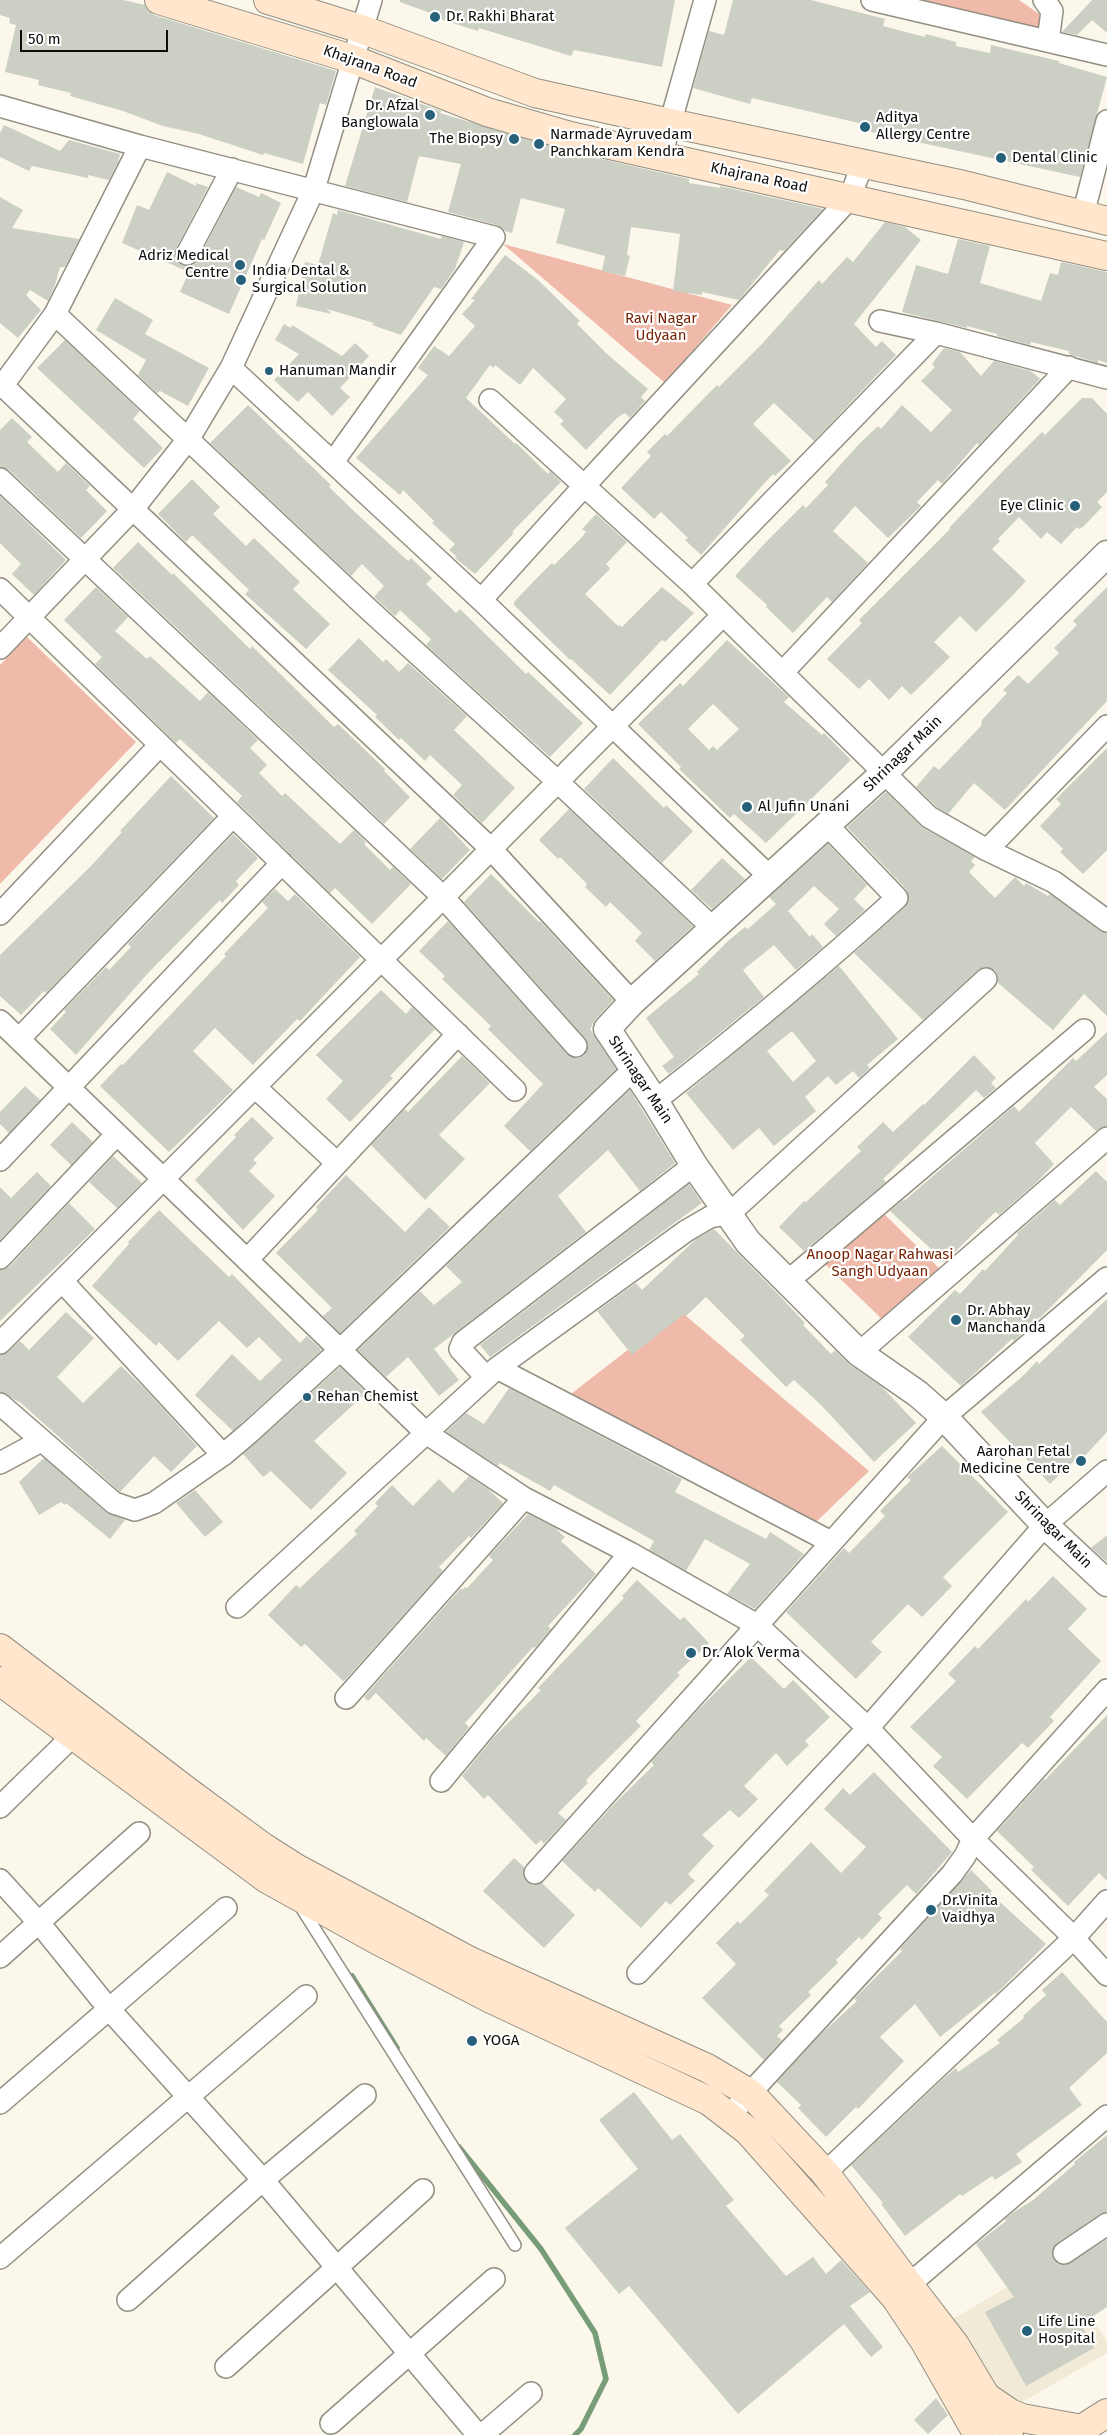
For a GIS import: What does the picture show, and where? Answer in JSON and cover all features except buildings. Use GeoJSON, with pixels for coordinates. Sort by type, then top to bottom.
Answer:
{"type":"FeatureCollection","features":[{"type":"Feature","properties":{"kind":"main road","name":"Khajrana Road"},"geometry":{"type":"LineString","coordinates":[[159,0],[352,59],[487,112],[570,136],[1107,256]]}},
{"type":"Feature","properties":{"kind":"main road","name":"Khajrana Road"},"geometry":{"type":"LineString","coordinates":[[268,0],[361,29],[535,93],[862,162],[1095,218]]}},
{"type":"Feature","properties":{"kind":"main road"},"geometry":{"type":"LineString","coordinates":[[0,1648],[83,1727]]}},
{"type":"Feature","properties":{"kind":"main road"},"geometry":{"type":"LineString","coordinates":[[0,1681],[83,1727],[187,1791],[274,1868],[291,1892],[375,1939],[491,1998],[709,2101],[748,2130],[955,2345],[974,2420]]}},
{"type":"Feature","properties":{"kind":"main road"},"geometry":{"type":"LineString","coordinates":[[274,1868],[706,2068],[751,2094],[825,2174],[902,2291]]}},
{"type":"Feature","properties":{"kind":"main road"},"geometry":{"type":"LineString","coordinates":[[974,2420],[1014,2416],[1077,2432],[1107,2413]]}},
{"type":"Feature","properties":{"kind":"main road"},"geometry":{"type":"LineString","coordinates":[[974,2420],[1009,2435]]}},
{"type":"Feature","properties":{"kind":"street"},"geometry":{"type":"LineString","coordinates":[[0,648],[133,509],[189,438],[231,368],[314,189],[370,0]]}},
{"type":"Feature","properties":{"kind":"street"},"geometry":{"type":"LineString","coordinates":[[661,156],[705,0]]}},
{"type":"Feature","properties":{"kind":"street"},"geometry":{"type":"LineString","coordinates":[[872,0],[1107,55]]}},
{"type":"Feature","properties":{"kind":"street"},"geometry":{"type":"LineString","coordinates":[[1044,0],[1052,11],[1048,42]]}},
{"type":"Feature","properties":{"kind":"street"},"geometry":{"type":"LineString","coordinates":[[0,106],[140,146],[314,189],[494,237],[333,462]]}},
{"type":"Feature","properties":{"kind":"street"},"geometry":{"type":"LineString","coordinates":[[1095,218],[1107,121]]}},
{"type":"Feature","properties":{"kind":"street"},"geometry":{"type":"LineString","coordinates":[[140,146],[56,314],[1,384],[490,848],[632,1002]]}},
{"type":"Feature","properties":{"kind":"street"},"geometry":{"type":"LineString","coordinates":[[482,600],[585,485],[850,198],[862,162]]}},
{"type":"Feature","properties":{"kind":"street"},"geometry":{"type":"LineString","coordinates":[[187,254],[232,169]]}},
{"type":"Feature","properties":{"kind":"street"},"geometry":{"type":"LineString","coordinates":[[56,314],[443,680],[557,781],[714,928]]}},
{"type":"Feature","properties":{"kind":"street"},"geometry":{"type":"LineString","coordinates":[[880,321],[936,333],[1107,378]]}},
{"type":"Feature","properties":{"kind":"street"},"geometry":{"type":"LineString","coordinates":[[692,584],[936,333]]}},
{"type":"Feature","properties":{"kind":"street"},"geometry":{"type":"LineString","coordinates":[[784,672],[1069,367]]}},
{"type":"Feature","properties":{"kind":"street"},"geometry":{"type":"LineString","coordinates":[[231,368],[482,600],[770,877]]}},
{"type":"Feature","properties":{"kind":"street"},"geometry":{"type":"LineString","coordinates":[[490,400],[692,584],[784,672],[929,817],[987,850],[1054,882],[1102,909]]}},
{"type":"Feature","properties":{"kind":"street"},"geometry":{"type":"LineString","coordinates":[[0,479],[443,897],[576,1046]]}},
{"type":"Feature","properties":{"kind":"street","name":"Shrinagar Main"},"geometry":{"type":"LineString","coordinates":[[1107,554],[884,773],[828,826],[632,1002],[607,1029],[655,1101],[694,1165],[748,1242],[859,1353],[918,1394],[944,1417],[1045,1525],[1107,1583]]}},
{"type":"Feature","properties":{"kind":"street"},"geometry":{"type":"LineString","coordinates":[[0,589],[515,1090]]}},
{"type":"Feature","properties":{"kind":"street"},"geometry":{"type":"LineString","coordinates":[[0,1343],[256,1088],[382,961],[490,848],[723,615]]}},
{"type":"Feature","properties":{"kind":"street"},"geometry":{"type":"LineString","coordinates":[[987,850],[1107,726]]}},
{"type":"Feature","properties":{"kind":"street"},"geometry":{"type":"LineString","coordinates":[[0,914],[160,745]]}},
{"type":"Feature","properties":{"kind":"street"},"geometry":{"type":"LineString","coordinates":[[19,1039],[233,816]]}},
{"type":"Feature","properties":{"kind":"street"},"geometry":{"type":"LineString","coordinates":[[655,1101],[826,962],[897,898],[828,826]]}},
{"type":"Feature","properties":{"kind":"street"},"geometry":{"type":"LineString","coordinates":[[4,1148],[69,1088],[282,863]]}},
{"type":"Feature","properties":{"kind":"street"},"geometry":{"type":"LineString","coordinates":[[237,1607],[491,1372],[686,1231],[710,1216],[729,1214],[986,979]]}},
{"type":"Feature","properties":{"kind":"street"},"geometry":{"type":"LineString","coordinates":[[0,1021],[426,1434],[524,1498],[630,1552],[758,1625],[868,1728],[973,1839],[1074,1938],[1107,1975]]}},
{"type":"Feature","properties":{"kind":"street"},"geometry":{"type":"LineString","coordinates":[[787,1282],[1084,1030]]}},
{"type":"Feature","properties":{"kind":"street"},"geometry":{"type":"LineString","coordinates":[[247,1260],[458,1034]]}},
{"type":"Feature","properties":{"kind":"street"},"geometry":{"type":"LineString","coordinates":[[0,1404],[114,1503],[135,1510],[154,1503],[223,1455],[340,1350],[634,1070]]}},
{"type":"Feature","properties":{"kind":"street"},"geometry":{"type":"LineString","coordinates":[[256,1088],[337,1163]]}},
{"type":"Feature","properties":{"kind":"street"},"geometry":{"type":"LineString","coordinates":[[0,1258],[117,1134]]}},
{"type":"Feature","properties":{"kind":"street"},"geometry":{"type":"LineString","coordinates":[[859,1353],[1107,1138]]}},
{"type":"Feature","properties":{"kind":"street"},"geometry":{"type":"LineString","coordinates":[[694,1165],[463,1342],[460,1349],[464,1357],[491,1372],[831,1542]]}},
{"type":"Feature","properties":{"kind":"street"},"geometry":{"type":"LineString","coordinates":[[535,1873],[944,1417],[1107,1278]]}},
{"type":"Feature","properties":{"kind":"street"},"geometry":{"type":"LineString","coordinates":[[62,1281],[223,1455]]}},
{"type":"Feature","properties":{"kind":"street"},"geometry":{"type":"LineString","coordinates":[[0,1463],[42,1441]]}},
{"type":"Feature","properties":{"kind":"street"},"geometry":{"type":"LineString","coordinates":[[638,1973],[868,1728],[1045,1525],[1107,1471]]}},
{"type":"Feature","properties":{"kind":"street"},"geometry":{"type":"LineString","coordinates":[[346,1698],[524,1498]]}},
{"type":"Feature","properties":{"kind":"street"},"geometry":{"type":"LineString","coordinates":[[441,1781],[630,1552]]}},
{"type":"Feature","properties":{"kind":"street"},"geometry":{"type":"LineString","coordinates":[[729,2116],[952,1874],[965,1856],[973,1839],[1107,1690]]}},
{"type":"Feature","properties":{"kind":"street"},"geometry":{"type":"LineString","coordinates":[[0,1807],[83,1727]]}},
{"type":"Feature","properties":{"kind":"street"},"geometry":{"type":"LineString","coordinates":[[0,1957],[40,1924],[139,1833]]}},
{"type":"Feature","properties":{"kind":"street"},"geometry":{"type":"LineString","coordinates":[[0,1880],[40,1924],[109,2009],[263,2180],[336,2269],[480,2435],[532,2393]]}},
{"type":"Feature","properties":{"kind":"street"},"geometry":{"type":"LineString","coordinates":[[825,2174],[1074,1938],[1107,1901]]}},
{"type":"Feature","properties":{"kind":"street"},"geometry":{"type":"LineString","coordinates":[[0,2103],[226,1908]]}},
{"type":"Feature","properties":{"kind":"street"},"geometry":{"type":"LineString","coordinates":[[0,2258],[306,1996]]}},
{"type":"Feature","properties":{"kind":"street"},"geometry":{"type":"LineString","coordinates":[[128,2300],[263,2180],[365,2095]]}},
{"type":"Feature","properties":{"kind":"street"},"geometry":{"type":"LineString","coordinates":[[902,2291],[1107,2116]]}},
{"type":"Feature","properties":{"kind":"street"},"geometry":{"type":"LineString","coordinates":[[226,2366],[423,2190]]}},
{"type":"Feature","properties":{"kind":"street"},"geometry":{"type":"LineString","coordinates":[[1064,2253],[1107,2224]]}},
{"type":"Feature","properties":{"kind":"street"},"geometry":{"type":"LineString","coordinates":[[331,2423],[494,2279]]}},
{"type":"Feature","properties":{"kind":"lane"},"geometry":{"type":"LineString","coordinates":[[291,1892],[515,2244]]}},
{"type":"Feature","properties":{"kind":"shaded area","name":"Life Line Hospital"},"geometry":{"type":"Polygon","coordinates":[[[1053,2260],[1107,2341],[1107,2353],[1002,2414],[948,2322],[1053,2260]]]}},
{"type":"Feature","properties":{"kind":"green space"},"geometry":{"type":"Polygon","coordinates":[[[918,0],[1019,0],[1045,18],[1040,33],[918,0]]]}},
{"type":"Feature","properties":{"kind":"green space","name":"Ravi Nagar Udyaan"},"geometry":{"type":"Polygon","coordinates":[[[503,244],[732,305],[665,383],[503,244]]]}},
{"type":"Feature","properties":{"kind":"green space"},"geometry":{"type":"Polygon","coordinates":[[[27,637],[136,742],[0,884],[0,665],[27,637]]]}},
{"type":"Feature","properties":{"kind":"green space","name":"Anoop Nagar Rahwasi Sangh Udyaan"},"geometry":{"type":"Polygon","coordinates":[[[879,1209],[942,1271],[889,1326],[825,1264],[879,1209]]]}},
{"type":"Feature","properties":{"kind":"green space"},"geometry":{"type":"Polygon","coordinates":[[[679,1310],[869,1471],[814,1524],[571,1394],[679,1310]]]}},
{"type":"Feature","properties":{"kind":"waterway"},"geometry":{"type":"LineString","coordinates":[[352,1976],[397,2048]]}},
{"type":"Feature","properties":{"kind":"waterway"},"geometry":{"type":"LineString","coordinates":[[459,2147],[541,2249],[595,2333],[606,2379],[581,2429],[575,2435]]}},
{"type":"Feature","properties":{"kind":"place","name":"Dr. Rakhi Bharat"},"geometry":{"type":"Point","coordinates":[435,17]}},
{"type":"Feature","properties":{"kind":"place","name":"Dr. Afzal Banglowala"},"geometry":{"type":"Point","coordinates":[430,115]}},
{"type":"Feature","properties":{"kind":"place","name":"Aditya Allergy Centre"},"geometry":{"type":"Point","coordinates":[865,127]}},
{"type":"Feature","properties":{"kind":"place","name":"The Biopsy"},"geometry":{"type":"Point","coordinates":[514,139]}},
{"type":"Feature","properties":{"kind":"place","name":"Narmade Ayruvedam Panchkaram Kendra"},"geometry":{"type":"Point","coordinates":[539,144]}},
{"type":"Feature","properties":{"kind":"place","name":"Dental Clinic"},"geometry":{"type":"Point","coordinates":[1001,158]}},
{"type":"Feature","properties":{"kind":"place","name":"Adriz Medical Centre"},"geometry":{"type":"Point","coordinates":[240,265]}},
{"type":"Feature","properties":{"kind":"place","name":"India Dental & Surgical Solution"},"geometry":{"type":"Point","coordinates":[241,280]}},
{"type":"Feature","properties":{"kind":"place","name":"Hanuman Mandir"},"geometry":{"type":"Point","coordinates":[269,371]}},
{"type":"Feature","properties":{"kind":"place","name":"Eye Clinic"},"geometry":{"type":"Point","coordinates":[1075,506]}},
{"type":"Feature","properties":{"kind":"place","name":"Al Jufin Unani"},"geometry":{"type":"Point","coordinates":[747,807]}},
{"type":"Feature","properties":{"kind":"place","name":"Dr. Abhay Manchanda"},"geometry":{"type":"Point","coordinates":[956,1320]}},
{"type":"Feature","properties":{"kind":"place","name":"Rehan Chemist"},"geometry":{"type":"Point","coordinates":[307,1397]}},
{"type":"Feature","properties":{"kind":"place","name":"Aarohan Fetal Medicine Centre"},"geometry":{"type":"Point","coordinates":[1081,1461]}},
{"type":"Feature","properties":{"kind":"place","name":"Dr. Alok Verma"},"geometry":{"type":"Point","coordinates":[691,1653]}},
{"type":"Feature","properties":{"kind":"place","name":"Dr.Vinita Vaidhya"},"geometry":{"type":"Point","coordinates":[931,1910]}},
{"type":"Feature","properties":{"kind":"place","name":"YOGA"},"geometry":{"type":"Point","coordinates":[472,2041]}},
{"type":"Feature","properties":{"kind":"place","name":"Life Line Hospital"},"geometry":{"type":"Point","coordinates":[1027,2331]}}]}
